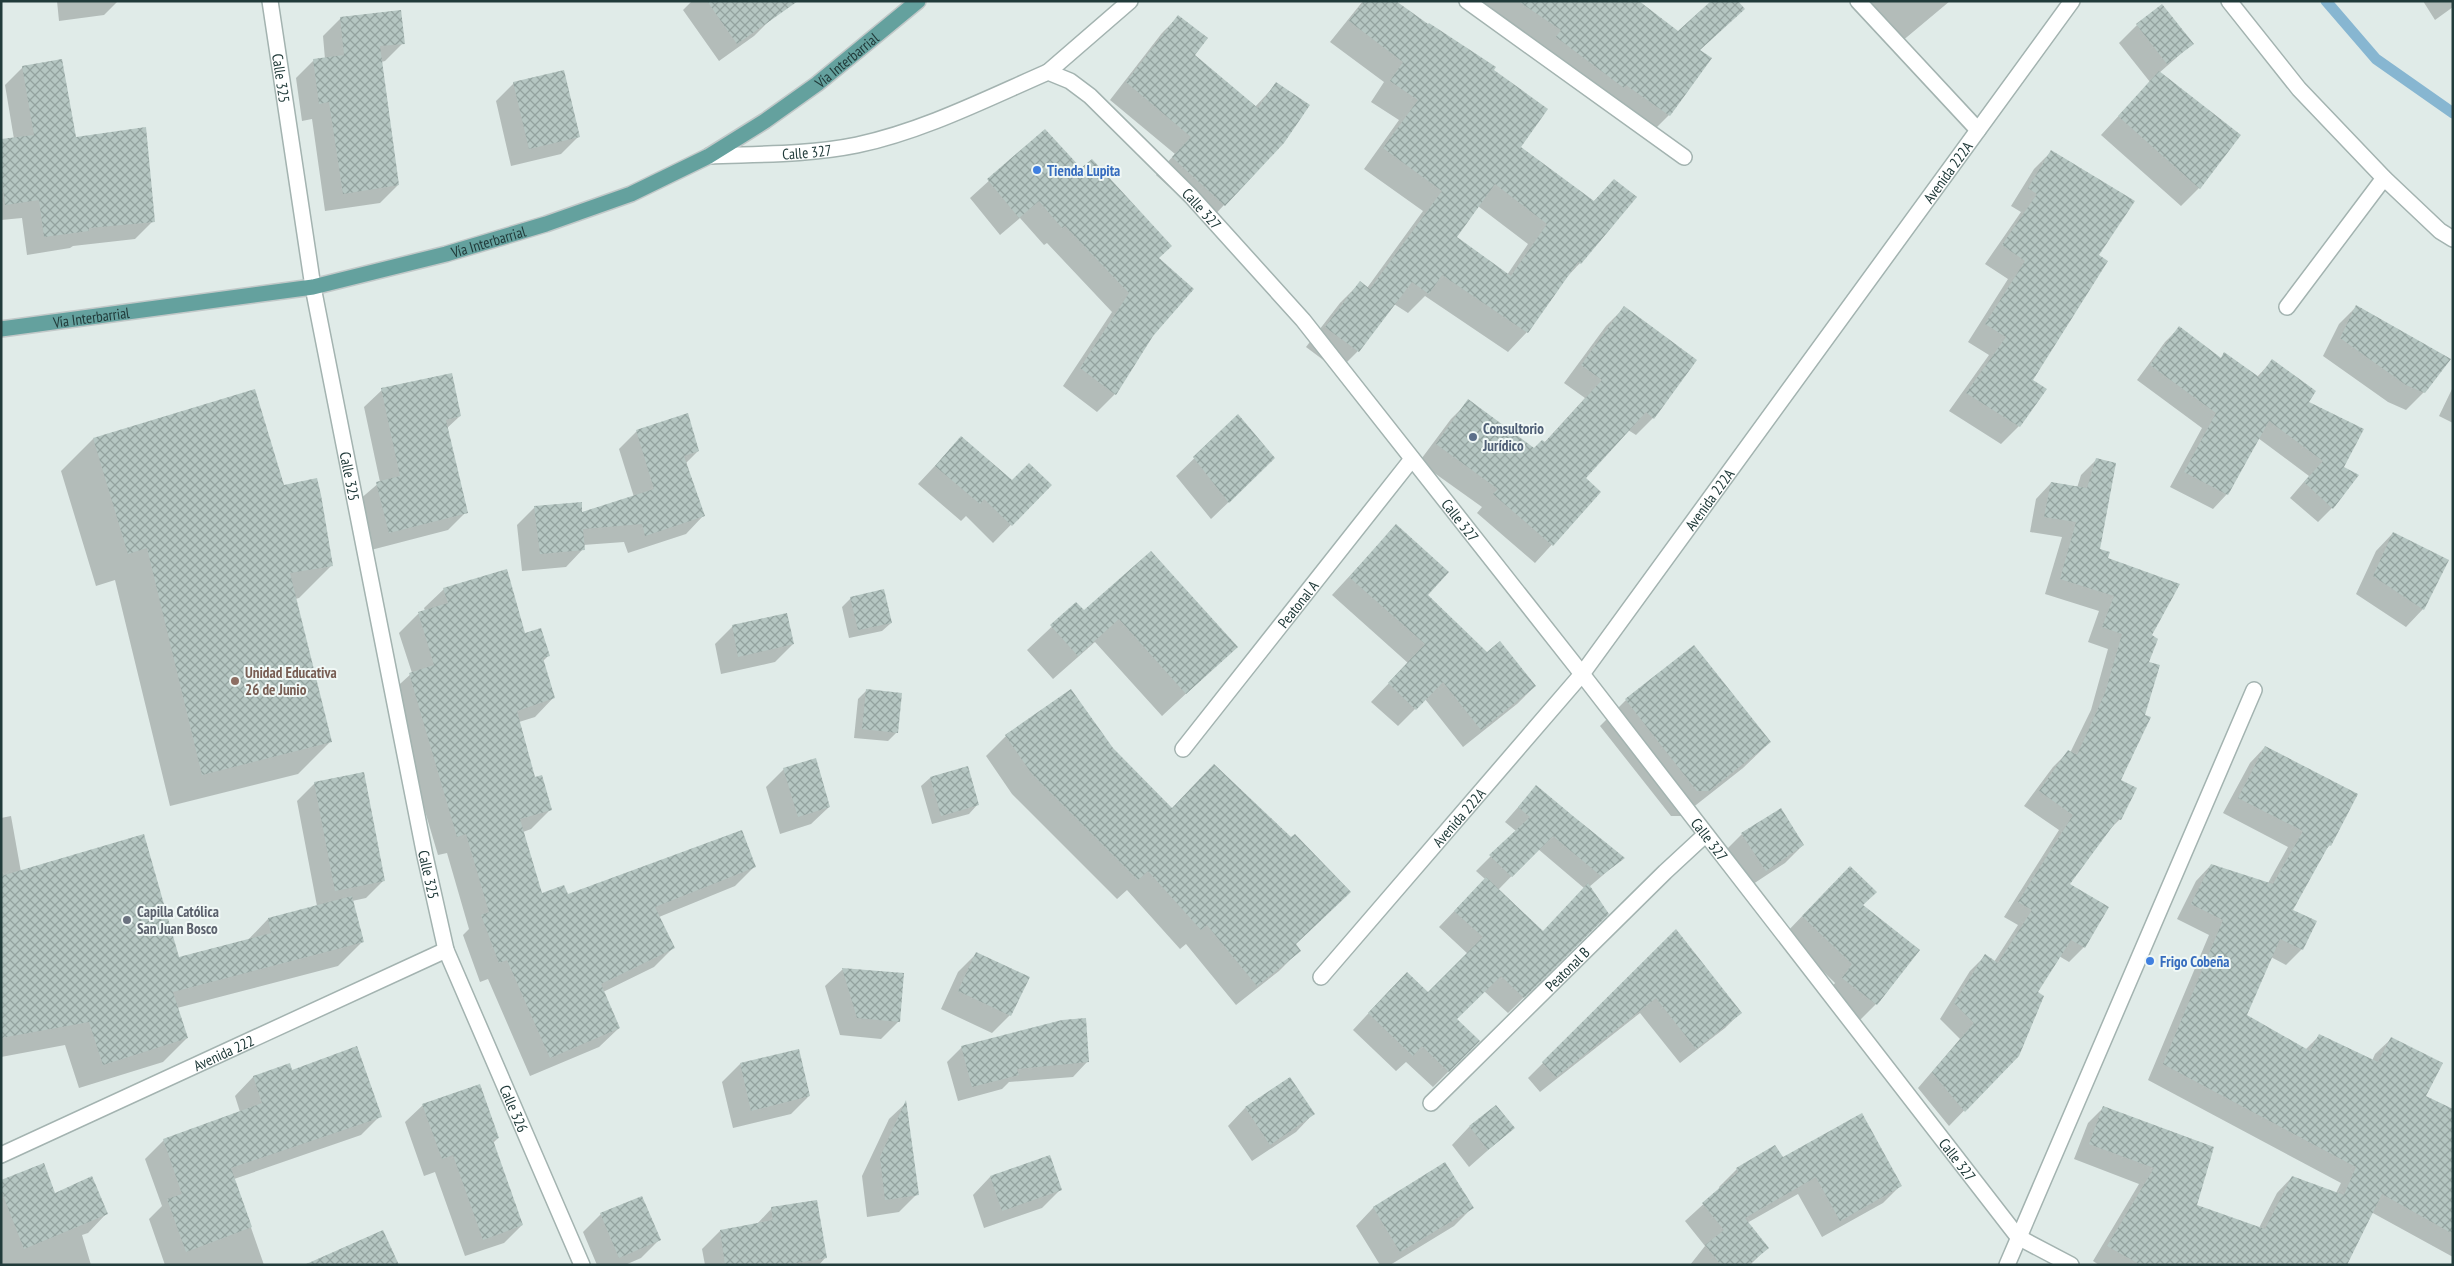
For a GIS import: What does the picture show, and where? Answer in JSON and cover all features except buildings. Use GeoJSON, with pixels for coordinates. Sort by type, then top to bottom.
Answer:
{"type":"FeatureCollection","features":[{"type":"Feature","properties":{"kind":"main road","name":"Vía Interbarrial"},"geometry":{"type":"LineString","coordinates":[[1,329],[313,287],[446,254],[546,224],[631,194],[708,156],[765,121],[817,84],[918,1]]}},
{"type":"Feature","properties":{"kind":"street","name":"Calle 325"},"geometry":{"type":"LineString","coordinates":[[270,1],[313,287],[425,856],[446,950]]}},
{"type":"Feature","properties":{"kind":"street"},"geometry":{"type":"LineString","coordinates":[[1048,72],[1130,1]]}},
{"type":"Feature","properties":{"kind":"street"},"geometry":{"type":"LineString","coordinates":[[1467,1],[1684,157]]}},
{"type":"Feature","properties":{"kind":"street"},"geometry":{"type":"LineString","coordinates":[[1858,1],[1978,130]]}},
{"type":"Feature","properties":{"kind":"street","name":"Avenida 222A"},"geometry":{"type":"LineString","coordinates":[[1321,977],[1582,674],[2072,1]]}},
{"type":"Feature","properties":{"kind":"street"},"geometry":{"type":"LineString","coordinates":[[2229,1],[2298,90],[2440,232],[2453,239]]}},
{"type":"Feature","properties":{"kind":"street","name":"Calle 327"},"geometry":{"type":"LineString","coordinates":[[708,156],[807,152],[856,145],[902,133],[958,112],[1048,72],[1070,81],[1090,96],[1191,196],[1302,320],[1582,674],[2018,1237],[2071,1265]]}},
{"type":"Feature","properties":{"kind":"street"},"geometry":{"type":"LineString","coordinates":[[2287,307],[2384,178]]}},
{"type":"Feature","properties":{"kind":"street","name":"Peatonal A"},"geometry":{"type":"LineString","coordinates":[[1182,749],[1412,459]]}},
{"type":"Feature","properties":{"kind":"street"},"geometry":{"type":"LineString","coordinates":[[2007,1265],[2254,690]]}},
{"type":"Feature","properties":{"kind":"street","name":"Peatonal B"},"geometry":{"type":"LineString","coordinates":[[1431,1103],[1705,835]]}},
{"type":"Feature","properties":{"kind":"street","name":"Avenida 222"},"geometry":{"type":"LineString","coordinates":[[1,1155],[446,950]]}},
{"type":"Feature","properties":{"kind":"street","name":"Calle 326"},"geometry":{"type":"LineString","coordinates":[[446,950],[582,1265]]}},
{"type":"Feature","properties":{"kind":"waterway"},"geometry":{"type":"LineString","coordinates":[[2326,1],[2376,59],[2453,113]]}},
{"type":"Feature","properties":{"kind":"place","name":"Tienda Lupita"},"geometry":{"type":"Point","coordinates":[1037,170]}},
{"type":"Feature","properties":{"kind":"place","name":"Consultorio Jurídico"},"geometry":{"type":"Point","coordinates":[1473,437]}},
{"type":"Feature","properties":{"kind":"place","name":"Unidad Educativa 26 de Junio"},"geometry":{"type":"Point","coordinates":[235,681]}},
{"type":"Feature","properties":{"kind":"place","name":"Capilla Católica San Juan Bosco"},"geometry":{"type":"Point","coordinates":[127,920]}},
{"type":"Feature","properties":{"kind":"place","name":"Frigo Cobeña"},"geometry":{"type":"Point","coordinates":[2150,961]}}]}
